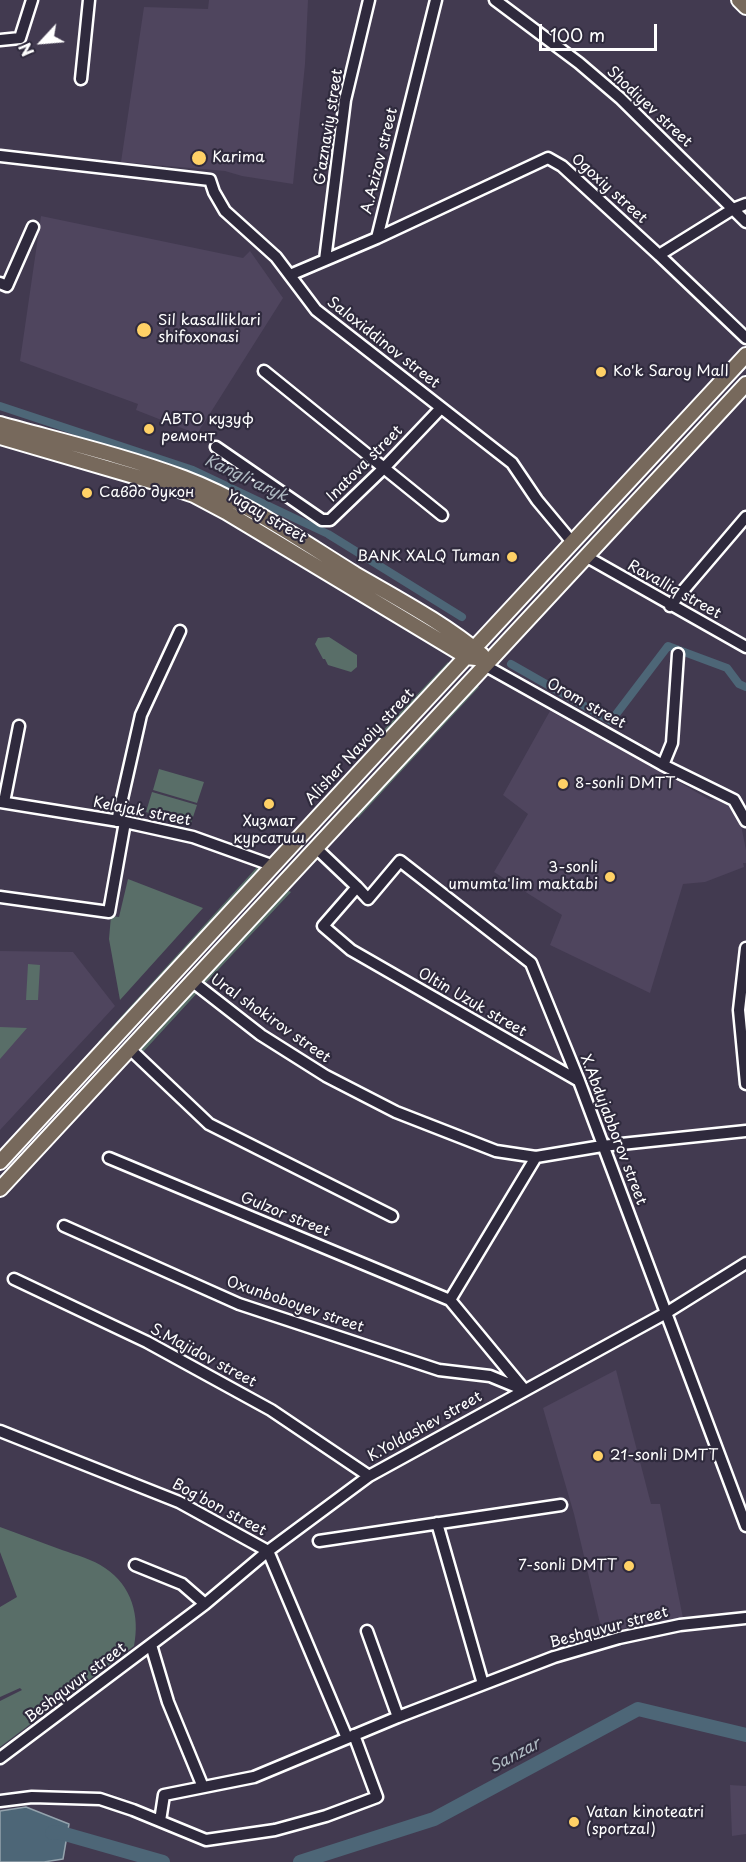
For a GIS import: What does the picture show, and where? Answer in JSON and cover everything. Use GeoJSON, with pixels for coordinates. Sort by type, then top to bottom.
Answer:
{"type":"FeatureCollection","features":[{"type":"Feature","properties":{"kind":"main road"},"geometry":{"type":"LineString","coordinates":[[739,0],[746,8]]}},
{"type":"Feature","properties":{"kind":"main road","name":"Alisher Navoiy street"},"geometry":{"type":"LineString","coordinates":[[0,1190],[474,679],[477,657],[572,542],[746,355]]}},
{"type":"Feature","properties":{"kind":"main road","name":"Alisher Navoiy street"},"geometry":{"type":"LineString","coordinates":[[0,1162],[274,866],[477,657],[587,557],[746,384]]}},
{"type":"Feature","properties":{"kind":"main road","name":"Yugay street"},"geometry":{"type":"LineString","coordinates":[[0,424],[175,475],[219,494],[296,537],[477,657]]}},
{"type":"Feature","properties":{"kind":"main road","name":"Yugay street"},"geometry":{"type":"LineString","coordinates":[[0,437],[194,495],[477,657]]}},
{"type":"Feature","properties":{"kind":"main road"},"geometry":{"type":"LineString","coordinates":[[646,462],[662,476]]}},
{"type":"Feature","properties":{"kind":"main road"},"geometry":{"type":"LineString","coordinates":[[78,1077],[93,1090]]}},
{"type":"Feature","properties":{"kind":"street"},"geometry":{"type":"LineString","coordinates":[[0,40],[20,38],[32,0]]}},
{"type":"Feature","properties":{"kind":"street"},"geometry":{"type":"LineString","coordinates":[[81,80],[89,0]]}},
{"type":"Feature","properties":{"kind":"street","name":"G'aznaviy street"},"geometry":{"type":"LineString","coordinates":[[325,260],[345,100],[369,0]]}},
{"type":"Feature","properties":{"kind":"street","name":"A.Azizov street"},"geometry":{"type":"LineString","coordinates":[[290,275],[377,238],[436,0]]}},
{"type":"Feature","properties":{"kind":"street","name":"Shodiyev street"},"geometry":{"type":"LineString","coordinates":[[495,0],[579,63],[620,98],[746,222]]}},
{"type":"Feature","properties":{"kind":"street","name":"Saloxiddinov street"},"geometry":{"type":"LineString","coordinates":[[0,156],[210,180],[213,192],[225,211],[276,257],[316,310],[512,463],[537,500],[572,542]]}},
{"type":"Feature","properties":{"kind":"street","name":"Ogoxiy street"},"geometry":{"type":"LineString","coordinates":[[377,238],[548,158],[562,166],[658,255]]}},
{"type":"Feature","properties":{"kind":"street"},"geometry":{"type":"LineString","coordinates":[[746,204],[733,209],[658,255],[746,338]]}},
{"type":"Feature","properties":{"kind":"street"},"geometry":{"type":"LineString","coordinates":[[0,283],[7,286],[33,227]]}},
{"type":"Feature","properties":{"kind":"street"},"geometry":{"type":"LineString","coordinates":[[264,370],[442,515]]}},
{"type":"Feature","properties":{"kind":"street","name":"Inatova street"},"geometry":{"type":"LineString","coordinates":[[216,447],[322,520],[330,520],[441,408]]}},
{"type":"Feature","properties":{"kind":"street"},"geometry":{"type":"LineString","coordinates":[[670,606],[746,517]]}},
{"type":"Feature","properties":{"kind":"street","name":"Ravalliq street"},"geometry":{"type":"LineString","coordinates":[[587,557],[746,647]]}},
{"type":"Feature","properties":{"kind":"street"},"geometry":{"type":"LineString","coordinates":[[0,897],[109,912],[121,822],[141,715],[180,631]]}},
{"type":"Feature","properties":{"kind":"street"},"geometry":{"type":"LineString","coordinates":[[663,765],[672,743],[678,654]]}},
{"type":"Feature","properties":{"kind":"street","name":"Orom street"},"geometry":{"type":"LineString","coordinates":[[477,657],[663,765],[734,800],[746,821]]}},
{"type":"Feature","properties":{"kind":"street"},"geometry":{"type":"LineString","coordinates":[[2,802],[18,726]]}},
{"type":"Feature","properties":{"kind":"street","name":"Kelajak street"},"geometry":{"type":"LineString","coordinates":[[2,802],[193,837],[274,866]]}},
{"type":"Feature","properties":{"kind":"street"},"geometry":{"type":"LineString","coordinates":[[316,848],[357,887]]}},
{"type":"Feature","properties":{"kind":"street","name":"X.Abdujabborov street"},"geometry":{"type":"LineString","coordinates":[[357,887],[368,899],[400,861],[531,963],[579,1081],[746,1526]]}},
{"type":"Feature","properties":{"kind":"street","name":"Oltin Uzuk street"},"geometry":{"type":"LineString","coordinates":[[357,887],[323,926],[351,950],[579,1081]]}},
{"type":"Feature","properties":{"kind":"street"},"geometry":{"type":"LineString","coordinates":[[746,948],[739,1010],[746,1084]]}},
{"type":"Feature","properties":{"kind":"street","name":"Ural shokirov street"},"geometry":{"type":"LineString","coordinates":[[193,982],[261,1035],[317,1070],[396,1112],[496,1151],[536,1157],[602,1146],[746,1131]]}},
{"type":"Feature","properties":{"kind":"street"},"geometry":{"type":"LineString","coordinates":[[130,1050],[209,1124],[393,1216]]}},
{"type":"Feature","properties":{"kind":"street"},"geometry":{"type":"LineString","coordinates":[[450,1300],[536,1157]]}},
{"type":"Feature","properties":{"kind":"street","name":"Gulzor street"},"geometry":{"type":"LineString","coordinates":[[109,1158],[450,1300],[524,1390]]}},
{"type":"Feature","properties":{"kind":"street","name":"Oxunboboyev street"},"geometry":{"type":"LineString","coordinates":[[64,1226],[239,1304],[439,1370],[490,1376],[524,1390]]}},
{"type":"Feature","properties":{"kind":"street","name":"K.Yoldashev street"},"geometry":{"type":"LineString","coordinates":[[146,1649],[205,1604],[268,1551],[369,1476],[666,1313],[746,1263]]}},
{"type":"Feature","properties":{"kind":"street","name":"S.Majidov street"},"geometry":{"type":"LineString","coordinates":[[14,1279],[147,1342],[271,1410],[369,1476]]}},
{"type":"Feature","properties":{"kind":"street","name":"Bog'bon street"},"geometry":{"type":"LineString","coordinates":[[0,1431],[179,1502],[268,1551],[350,1737]]}},
{"type":"Feature","properties":{"kind":"street"},"geometry":{"type":"LineString","coordinates":[[319,1541],[561,1505]]}},
{"type":"Feature","properties":{"kind":"street"},"geometry":{"type":"LineString","coordinates":[[437,1523],[483,1684]]}},
{"type":"Feature","properties":{"kind":"street"},"geometry":{"type":"LineString","coordinates":[[135,1565],[182,1584],[205,1604]]}},
{"type":"Feature","properties":{"kind":"street","name":"Beshquvur street"},"geometry":{"type":"LineString","coordinates":[[160,1821],[164,1795],[254,1777],[398,1717],[554,1657],[619,1638],[680,1625],[746,1618]]}},
{"type":"Feature","properties":{"kind":"street"},"geometry":{"type":"LineString","coordinates":[[367,1631],[398,1717]]}},
{"type":"Feature","properties":{"kind":"street"},"geometry":{"type":"LineString","coordinates":[[146,1649],[202,1786]]}},
{"type":"Feature","properties":{"kind":"street","name":"Beshquvur street"},"geometry":{"type":"LineString","coordinates":[[0,1758],[146,1649]]}},
{"type":"Feature","properties":{"kind":"street"},"geometry":{"type":"LineString","coordinates":[[0,1801],[32,1797],[100,1799],[206,1840],[275,1830],[326,1816],[377,1797],[350,1737]]}},
{"type":"Feature","properties":{"kind":"shaded area"},"geometry":{"type":"Polygon","coordinates":[[[209,0],[308,0],[305,64],[293,184],[225,171],[121,162],[144,7],[208,9],[209,0]]]}},
{"type":"Feature","properties":{"kind":"shaded area","name":"Sil kasalliklari shifoxonasi"},"geometry":{"type":"Polygon","coordinates":[[[41,216],[243,258],[250,251],[283,298],[197,434],[136,410],[138,404],[20,361],[41,216]]]}},
{"type":"Feature","properties":{"kind":"shaded area","name":"3-sonli umumta'lim maktabi"},"geometry":{"type":"Polygon","coordinates":[[[550,711],[710,800],[717,799],[731,803],[733,811],[738,810],[746,850],[746,863],[743,863],[744,867],[705,882],[683,884],[650,993],[550,945],[562,915],[494,872],[528,814],[503,795],[550,711]]]}},
{"type":"Feature","properties":{"kind":"shaded area"},"geometry":{"type":"Polygon","coordinates":[[[0,951],[73,952],[115,1006],[0,1130],[0,951]]]}},
{"type":"Feature","properties":{"kind":"shaded area"},"geometry":{"type":"Polygon","coordinates":[[[616,1370],[651,1504],[660,1504],[683,1618],[602,1632],[574,1514],[543,1408],[616,1370]]]}},
{"type":"Feature","properties":{"kind":"shaded area"},"geometry":{"type":"Polygon","coordinates":[[[730,1785],[746,1786],[746,1834],[732,1836],[730,1785]]]}},
{"type":"Feature","properties":{"kind":"green space"},"geometry":{"type":"Polygon","coordinates":[[[329,637],[357,655],[357,667],[351,672],[328,665],[323,659],[315,644],[318,638],[329,637]]]}},
{"type":"Feature","properties":{"kind":"green space"},"geometry":{"type":"Polygon","coordinates":[[[448,662],[450,665],[381,740],[378,740],[376,738],[448,662]]]}},
{"type":"Feature","properties":{"kind":"green space"},"geometry":{"type":"Polygon","coordinates":[[[476,684],[479,687],[358,818],[356,815],[476,684]]]}},
{"type":"Feature","properties":{"kind":"green space"},"geometry":{"type":"Polygon","coordinates":[[[159,769],[204,782],[197,803],[153,790],[159,769]]]}},
{"type":"Feature","properties":{"kind":"green space"},"geometry":{"type":"Polygon","coordinates":[[[152,792],[197,805],[190,826],[146,812],[152,792]]]}},
{"type":"Feature","properties":{"kind":"green space"},"geometry":{"type":"Polygon","coordinates":[[[258,866],[260,870],[103,1042],[98,1042],[258,866]]]}},
{"type":"Feature","properties":{"kind":"green space"},"geometry":{"type":"Polygon","coordinates":[[[128,879],[203,908],[120,1000],[109,939],[111,916],[119,917],[128,879]]]}},
{"type":"Feature","properties":{"kind":"green space"},"geometry":{"type":"Polygon","coordinates":[[[291,892],[202,987],[199,984],[283,893],[291,892]]]}},
{"type":"Feature","properties":{"kind":"green space"},"geometry":{"type":"Polygon","coordinates":[[[28,964],[40,965],[38,1000],[26,1000],[28,964]]]}},
{"type":"Feature","properties":{"kind":"green space"},"geometry":{"type":"Polygon","coordinates":[[[196,988],[199,991],[142,1053],[141,1048],[196,988]]]}},
{"type":"Feature","properties":{"kind":"green space"},"geometry":{"type":"Polygon","coordinates":[[[0,1027],[27,1028],[0,1059],[0,1027]]]}},
{"type":"Feature","properties":{"kind":"green space"},"geometry":{"type":"Polygon","coordinates":[[[0,1527],[95,1562],[114,1575],[132,1602],[136,1635],[134,1646],[0,1747],[0,1701],[22,1690],[20,1688],[0,1697],[0,1607],[17,1597],[0,1552],[0,1527]]]}},
{"type":"Feature","properties":{"kind":"water"},"geometry":{"type":"Polygon","coordinates":[[[26,1807],[69,1824],[63,1859],[44,1862],[0,1862],[0,1811],[26,1807]]]}},
{"type":"Feature","properties":{"kind":"waterway","name":"Kangli aryk"},"geometry":{"type":"LineString","coordinates":[[0,406],[193,470],[328,534],[462,617]]}},
{"type":"Feature","properties":{"kind":"waterway","name":"Kangli aryk"},"geometry":{"type":"LineString","coordinates":[[511,664],[611,721],[668,646],[727,668],[739,684],[746,687]]}},
{"type":"Feature","properties":{"kind":"waterway","name":"Sanzar"},"geometry":{"type":"LineString","coordinates":[[300,1862],[434,1819],[638,1709],[746,1735]]}},
{"type":"Feature","properties":{"kind":"waterway","name":"Sanzar"},"geometry":{"type":"LineString","coordinates":[[52,1833],[58,1832],[163,1862]]}},
{"type":"Feature","properties":{"kind":"place","name":"Karima"},"geometry":{"type":"Point","coordinates":[199,158]}},
{"type":"Feature","properties":{"kind":"place","name":"Sil kasalliklari shifoxonasi"},"geometry":{"type":"Point","coordinates":[144,330]}},
{"type":"Feature","properties":{"kind":"place","name":"Ko'k Saroy Mall"},"geometry":{"type":"Point","coordinates":[601,372]}},
{"type":"Feature","properties":{"kind":"place","name":"АВТО кузуф ремонт"},"geometry":{"type":"Point","coordinates":[149,429]}},
{"type":"Feature","properties":{"kind":"place","name":"Cавдо дукон"},"geometry":{"type":"Point","coordinates":[87,493]}},
{"type":"Feature","properties":{"kind":"place","name":"BANK XALQ Tuman"},"geometry":{"type":"Point","coordinates":[512,557]}},
{"type":"Feature","properties":{"kind":"place","name":"8-sonli DMTT"},"geometry":{"type":"Point","coordinates":[563,784]}},
{"type":"Feature","properties":{"kind":"place","name":"Хизмат курсатиш"},"geometry":{"type":"Point","coordinates":[269,804]}},
{"type":"Feature","properties":{"kind":"place","name":"3-sonli umumta'lim maktabi"},"geometry":{"type":"Point","coordinates":[610,877]}},
{"type":"Feature","properties":{"kind":"place","name":"21-sonli DMTT"},"geometry":{"type":"Point","coordinates":[598,1456]}},
{"type":"Feature","properties":{"kind":"place","name":"7-sonli DMTT"},"geometry":{"type":"Point","coordinates":[629,1566]}},
{"type":"Feature","properties":{"kind":"place","name":"Vatan kinoteatri (sportzal)"},"geometry":{"type":"Point","coordinates":[574,1822]}}]}
